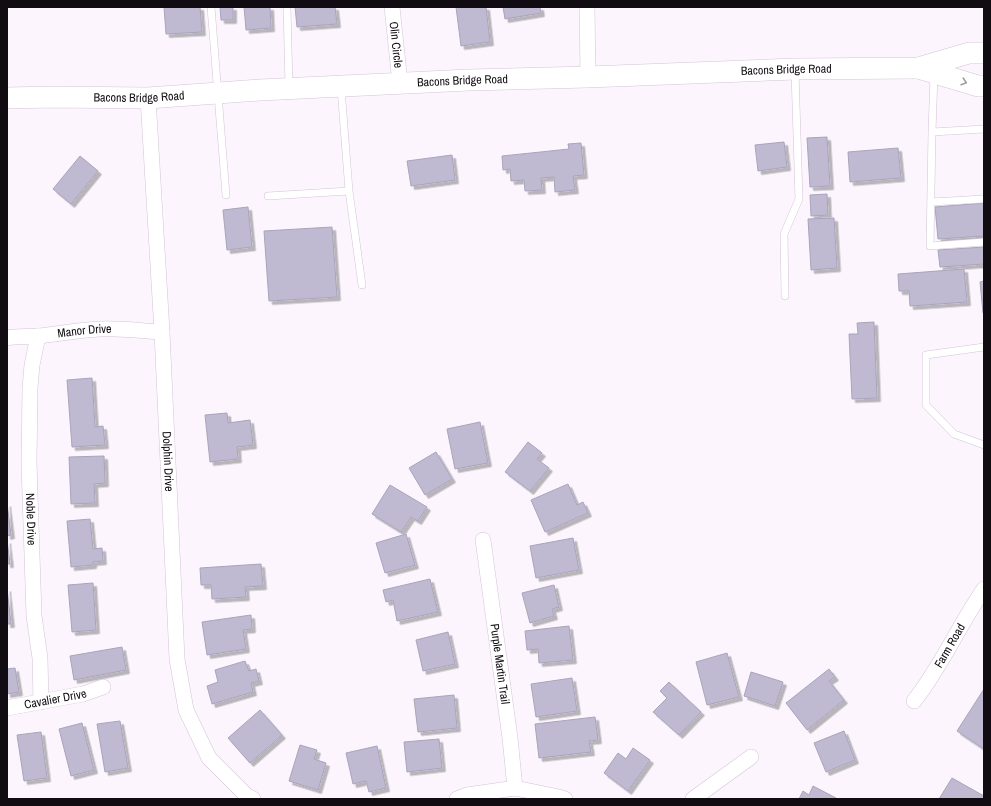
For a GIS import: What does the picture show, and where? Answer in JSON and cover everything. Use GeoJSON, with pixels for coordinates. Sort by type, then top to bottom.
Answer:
{"type":"FeatureCollection","features":[{"type":"Feature","properties":{"kind":"main road","name":"Bacons Bridge Road"},"geometry":{"type":"LineString","coordinates":[[926,71],[969,53],[984,53]]}},
{"type":"Feature","properties":{"kind":"main road","name":"Bacons Bridge Road"},"geometry":{"type":"LineString","coordinates":[[7,98],[148,98],[469,80],[795,70],[926,71],[978,86],[984,86]]}},
{"type":"Feature","properties":{"kind":"street","name":"Olin Circle"},"geometry":{"type":"LineString","coordinates":[[392,7],[400,83]]}},
{"type":"Feature","properties":{"kind":"street"},"geometry":{"type":"LineString","coordinates":[[587,7],[588,77]]}},
{"type":"Feature","properties":{"kind":"street","name":"Dolphin Drive"},"geometry":{"type":"LineString","coordinates":[[148,98],[162,332],[177,659],[186,710],[209,758],[248,798]]}},
{"type":"Feature","properties":{"kind":"street","name":"Manor Drive"},"geometry":{"type":"LineString","coordinates":[[7,338],[100,329],[162,332]]}},
{"type":"Feature","properties":{"kind":"street","name":"Noble Drive"},"geometry":{"type":"LineString","coordinates":[[38,336],[32,365],[30,388],[29,463],[34,616],[40,658],[41,702]]}},
{"type":"Feature","properties":{"kind":"street","name":"Purple Martin Trail"},"geometry":{"type":"LineString","coordinates":[[483,540],[510,738],[515,788]]}},
{"type":"Feature","properties":{"kind":"street","name":"Farm Road"},"geometry":{"type":"LineString","coordinates":[[914,701],[932,676],[968,613],[984,589]]}},
{"type":"Feature","properties":{"kind":"street","name":"Cavalier Drive"},"geometry":{"type":"LineString","coordinates":[[7,708],[83,694],[103,687]]}},
{"type":"Feature","properties":{"kind":"street"},"geometry":{"type":"LineString","coordinates":[[693,799],[751,757]]}},
{"type":"Feature","properties":{"kind":"street"},"geometry":{"type":"LineString","coordinates":[[457,799],[467,795],[515,788],[565,799]]}},
{"type":"Feature","properties":{"kind":"lane"},"geometry":{"type":"LineString","coordinates":[[211,7],[226,194]]}},
{"type":"Feature","properties":{"kind":"lane"},"geometry":{"type":"LineString","coordinates":[[287,7],[289,89]]}},
{"type":"Feature","properties":{"kind":"lane"},"geometry":{"type":"LineString","coordinates":[[785,296],[784,234],[799,199],[795,70]]}},
{"type":"Feature","properties":{"kind":"lane"},"geometry":{"type":"LineString","coordinates":[[926,71],[932,132],[930,246],[984,242]]}},
{"type":"Feature","properties":{"kind":"lane"},"geometry":{"type":"LineString","coordinates":[[341,86],[349,191],[362,285]]}},
{"type":"Feature","properties":{"kind":"lane"},"geometry":{"type":"LineString","coordinates":[[932,132],[984,129]]}},
{"type":"Feature","properties":{"kind":"lane"},"geometry":{"type":"LineString","coordinates":[[268,196],[349,191]]}},
{"type":"Feature","properties":{"kind":"lane"},"geometry":{"type":"LineString","coordinates":[[931,202],[984,199]]}},
{"type":"Feature","properties":{"kind":"lane"},"geometry":{"type":"LineString","coordinates":[[984,347],[926,355],[926,405],[954,434],[984,445]]}},
{"type":"Feature","properties":{"kind":"building"},"geometry":{"type":"Polygon","coordinates":[[[164,7],[200,7],[202,32],[166,34],[164,7]]]}},
{"type":"Feature","properties":{"kind":"building"},"geometry":{"type":"Polygon","coordinates":[[[220,7],[233,7],[233,20],[221,20],[220,7]]]}},
{"type":"Feature","properties":{"kind":"building"},"geometry":{"type":"Polygon","coordinates":[[[244,7],[270,7],[271,28],[246,30],[244,7]]]}},
{"type":"Feature","properties":{"kind":"building"},"geometry":{"type":"Polygon","coordinates":[[[295,7],[335,7],[337,24],[297,27],[295,7]]]}},
{"type":"Feature","properties":{"kind":"building"},"geometry":{"type":"Polygon","coordinates":[[[456,7],[486,7],[490,42],[461,46],[456,7]]]}},
{"type":"Feature","properties":{"kind":"building"},"geometry":{"type":"Polygon","coordinates":[[[503,7],[540,7],[541,13],[505,19],[503,7]]]}},
{"type":"Feature","properties":{"kind":"building"},"geometry":{"type":"Polygon","coordinates":[[[827,137],[830,186],[810,187],[807,138],[827,137]]]}},
{"type":"Feature","properties":{"kind":"building"},"geometry":{"type":"Polygon","coordinates":[[[784,142],[787,167],[758,171],[755,145],[784,142]]]}},
{"type":"Feature","properties":{"kind":"building"},"geometry":{"type":"Polygon","coordinates":[[[581,143],[584,175],[573,176],[575,190],[555,192],[554,177],[541,178],[542,190],[525,191],[524,180],[511,181],[510,169],[503,170],[502,156],[569,149],[568,144],[581,143]]]}},
{"type":"Feature","properties":{"kind":"building"},"geometry":{"type":"Polygon","coordinates":[[[898,148],[901,178],[850,182],[848,152],[898,148]]]}},
{"type":"Feature","properties":{"kind":"building"},"geometry":{"type":"Polygon","coordinates":[[[452,155],[455,180],[411,186],[407,161],[452,155]]]}},
{"type":"Feature","properties":{"kind":"building"},"geometry":{"type":"Polygon","coordinates":[[[80,156],[98,171],[71,204],[53,189],[80,156]]]}},
{"type":"Feature","properties":{"kind":"building"},"geometry":{"type":"Polygon","coordinates":[[[827,194],[828,215],[811,216],[810,195],[827,194]]]}},
{"type":"Feature","properties":{"kind":"building"},"geometry":{"type":"Polygon","coordinates":[[[984,203],[984,236],[938,239],[935,207],[984,203]]]}},
{"type":"Feature","properties":{"kind":"building"},"geometry":{"type":"Polygon","coordinates":[[[248,207],[252,247],[227,250],[223,210],[248,207]]]}},
{"type":"Feature","properties":{"kind":"building"},"geometry":{"type":"Polygon","coordinates":[[[834,218],[837,268],[811,270],[808,219],[834,218]]]}},
{"type":"Feature","properties":{"kind":"building"},"geometry":{"type":"Polygon","coordinates":[[[332,227],[337,297],[269,301],[264,231],[332,227]]]}},
{"type":"Feature","properties":{"kind":"building"},"geometry":{"type":"Polygon","coordinates":[[[984,247],[984,264],[940,267],[938,250],[984,247]]]}},
{"type":"Feature","properties":{"kind":"building"},"geometry":{"type":"Polygon","coordinates":[[[964,269],[967,302],[910,306],[909,291],[899,291],[898,274],[964,269]]]}},
{"type":"Feature","properties":{"kind":"building"},"geometry":{"type":"Polygon","coordinates":[[[984,281],[984,313],[983,313],[980,282],[984,281]]]}},
{"type":"Feature","properties":{"kind":"building"},"geometry":{"type":"Polygon","coordinates":[[[874,322],[877,398],[852,399],[849,334],[858,334],[857,323],[874,322]]]}},
{"type":"Feature","properties":{"kind":"building"},"geometry":{"type":"Polygon","coordinates":[[[92,378],[95,427],[103,426],[105,445],[72,447],[67,380],[92,378]]]}},
{"type":"Feature","properties":{"kind":"building"},"geometry":{"type":"Polygon","coordinates":[[[227,413],[228,423],[250,420],[253,445],[237,447],[238,459],[210,462],[205,415],[227,413]]]}},
{"type":"Feature","properties":{"kind":"building"},"geometry":{"type":"Polygon","coordinates":[[[480,422],[488,463],[455,469],[447,429],[480,422]]]}},
{"type":"Feature","properties":{"kind":"building"},"geometry":{"type":"Polygon","coordinates":[[[528,442],[542,453],[537,459],[549,468],[530,491],[505,472],[528,442]]]}},
{"type":"Feature","properties":{"kind":"building"},"geometry":{"type":"Polygon","coordinates":[[[436,452],[452,479],[425,495],[409,468],[436,452]]]}},
{"type":"Feature","properties":{"kind":"building"},"geometry":{"type":"Polygon","coordinates":[[[104,456],[105,483],[94,484],[95,503],[71,504],[69,457],[104,456]]]}},
{"type":"Feature","properties":{"kind":"building"},"geometry":{"type":"Polygon","coordinates":[[[568,484],[577,505],[583,502],[588,513],[545,532],[531,500],[568,484]]]}},
{"type":"Feature","properties":{"kind":"building"},"geometry":{"type":"Polygon","coordinates":[[[390,485],[427,507],[418,521],[411,517],[401,532],[372,514],[390,485]]]}},
{"type":"Feature","properties":{"kind":"building"},"geometry":{"type":"Polygon","coordinates":[[[7,503],[11,535],[7,536],[7,503]]]}},
{"type":"Feature","properties":{"kind":"building"},"geometry":{"type":"Polygon","coordinates":[[[90,519],[93,549],[102,548],[103,561],[93,562],[93,565],[71,567],[67,521],[90,519]]]}},
{"type":"Feature","properties":{"kind":"building"},"geometry":{"type":"Polygon","coordinates":[[[406,534],[415,565],[385,573],[376,543],[406,534]]]}},
{"type":"Feature","properties":{"kind":"building"},"geometry":{"type":"Polygon","coordinates":[[[573,538],[579,570],[536,578],[530,546],[573,538]]]}},
{"type":"Feature","properties":{"kind":"building"},"geometry":{"type":"Polygon","coordinates":[[[7,540],[10,564],[7,564],[7,540]]]}},
{"type":"Feature","properties":{"kind":"building"},"geometry":{"type":"Polygon","coordinates":[[[261,564],[263,586],[245,587],[246,597],[212,599],[211,585],[201,585],[200,568],[261,564]]]}},
{"type":"Feature","properties":{"kind":"building"},"geometry":{"type":"Polygon","coordinates":[[[430,579],[438,612],[397,621],[393,600],[386,602],[383,590],[430,579]]]}},
{"type":"Feature","properties":{"kind":"building"},"geometry":{"type":"Polygon","coordinates":[[[93,583],[96,630],[72,632],[68,585],[93,583]]]}},
{"type":"Feature","properties":{"kind":"building"},"geometry":{"type":"Polygon","coordinates":[[[554,585],[559,607],[552,609],[554,616],[530,623],[522,593],[554,585]]]}},
{"type":"Feature","properties":{"kind":"building"},"geometry":{"type":"Polygon","coordinates":[[[7,588],[11,624],[7,624],[7,588]]]}},
{"type":"Feature","properties":{"kind":"building"},"geometry":{"type":"Polygon","coordinates":[[[251,615],[252,629],[243,630],[246,649],[207,655],[202,622],[251,615]]]}},
{"type":"Feature","properties":{"kind":"building"},"geometry":{"type":"Polygon","coordinates":[[[569,626],[573,660],[539,663],[538,649],[527,650],[525,631],[569,626]]]}},
{"type":"Feature","properties":{"kind":"building"},"geometry":{"type":"Polygon","coordinates":[[[448,632],[455,664],[423,671],[416,640],[448,632]]]}},
{"type":"Feature","properties":{"kind":"building"},"geometry":{"type":"Polygon","coordinates":[[[122,647],[126,670],[74,680],[70,656],[122,647]]]}},
{"type":"Feature","properties":{"kind":"building"},"geometry":{"type":"Polygon","coordinates":[[[727,653],[739,697],[707,705],[696,662],[727,653]]]}},
{"type":"Feature","properties":{"kind":"building"},"geometry":{"type":"Polygon","coordinates":[[[245,661],[249,671],[256,669],[259,681],[251,683],[253,692],[212,704],[207,686],[218,682],[215,670],[245,661]]]}},
{"type":"Feature","properties":{"kind":"building"},"geometry":{"type":"Polygon","coordinates":[[[15,668],[19,692],[7,694],[7,669],[15,668]]]}},
{"type":"Feature","properties":{"kind":"building"},"geometry":{"type":"Polygon","coordinates":[[[829,669],[835,677],[829,681],[844,700],[807,730],[786,703],[829,669]]]}},
{"type":"Feature","properties":{"kind":"building"},"geometry":{"type":"Polygon","coordinates":[[[751,672],[783,682],[775,706],[744,696],[751,672]]]}},
{"type":"Feature","properties":{"kind":"building"},"geometry":{"type":"Polygon","coordinates":[[[572,678],[577,711],[536,717],[531,684],[572,678]]]}},
{"type":"Feature","properties":{"kind":"building"},"geometry":{"type":"Polygon","coordinates":[[[669,682],[701,712],[679,735],[653,712],[667,698],[660,691],[669,682]]]}},
{"type":"Feature","properties":{"kind":"building"},"geometry":{"type":"Polygon","coordinates":[[[984,689],[984,749],[957,731],[984,689]]]}},
{"type":"Feature","properties":{"kind":"building"},"geometry":{"type":"Polygon","coordinates":[[[454,695],[457,728],[418,732],[414,699],[454,695]]]}},
{"type":"Feature","properties":{"kind":"building"},"geometry":{"type":"Polygon","coordinates":[[[260,710],[282,735],[250,763],[228,738],[260,710]]]}},
{"type":"Feature","properties":{"kind":"building"},"geometry":{"type":"Polygon","coordinates":[[[595,717],[598,740],[589,741],[591,752],[539,758],[535,724],[595,717]]]}},
{"type":"Feature","properties":{"kind":"building"},"geometry":{"type":"Polygon","coordinates":[[[120,721],[128,768],[105,772],[97,724],[120,721]]]}},
{"type":"Feature","properties":{"kind":"building"},"geometry":{"type":"Polygon","coordinates":[[[82,723],[94,770],[71,776],[59,729],[82,723]]]}},
{"type":"Feature","properties":{"kind":"building"},"geometry":{"type":"Polygon","coordinates":[[[844,731],[855,760],[826,772],[814,743],[844,731]]]}},
{"type":"Feature","properties":{"kind":"building"},"geometry":{"type":"Polygon","coordinates":[[[41,732],[47,778],[24,781],[17,735],[41,732]]]}},
{"type":"Feature","properties":{"kind":"building"},"geometry":{"type":"Polygon","coordinates":[[[439,739],[442,768],[407,772],[404,742],[439,739]]]}},
{"type":"Feature","properties":{"kind":"building"},"geometry":{"type":"Polygon","coordinates":[[[300,745],[317,750],[314,759],[326,763],[318,790],[289,781],[300,745]]]}},
{"type":"Feature","properties":{"kind":"building"},"geometry":{"type":"Polygon","coordinates":[[[377,746],[386,788],[369,792],[366,781],[353,784],[346,753],[377,746]]]}},
{"type":"Feature","properties":{"kind":"building"},"geometry":{"type":"Polygon","coordinates":[[[633,748],[650,760],[628,791],[604,773],[618,753],[626,759],[633,748]]]}},
{"type":"Feature","properties":{"kind":"building"},"geometry":{"type":"Polygon","coordinates":[[[952,778],[984,796],[983,799],[939,799],[952,778]]]}},
{"type":"Feature","properties":{"kind":"building"},"geometry":{"type":"Polygon","coordinates":[[[813,786],[836,798],[799,799],[803,791],[809,795],[813,786]]]}}]}
